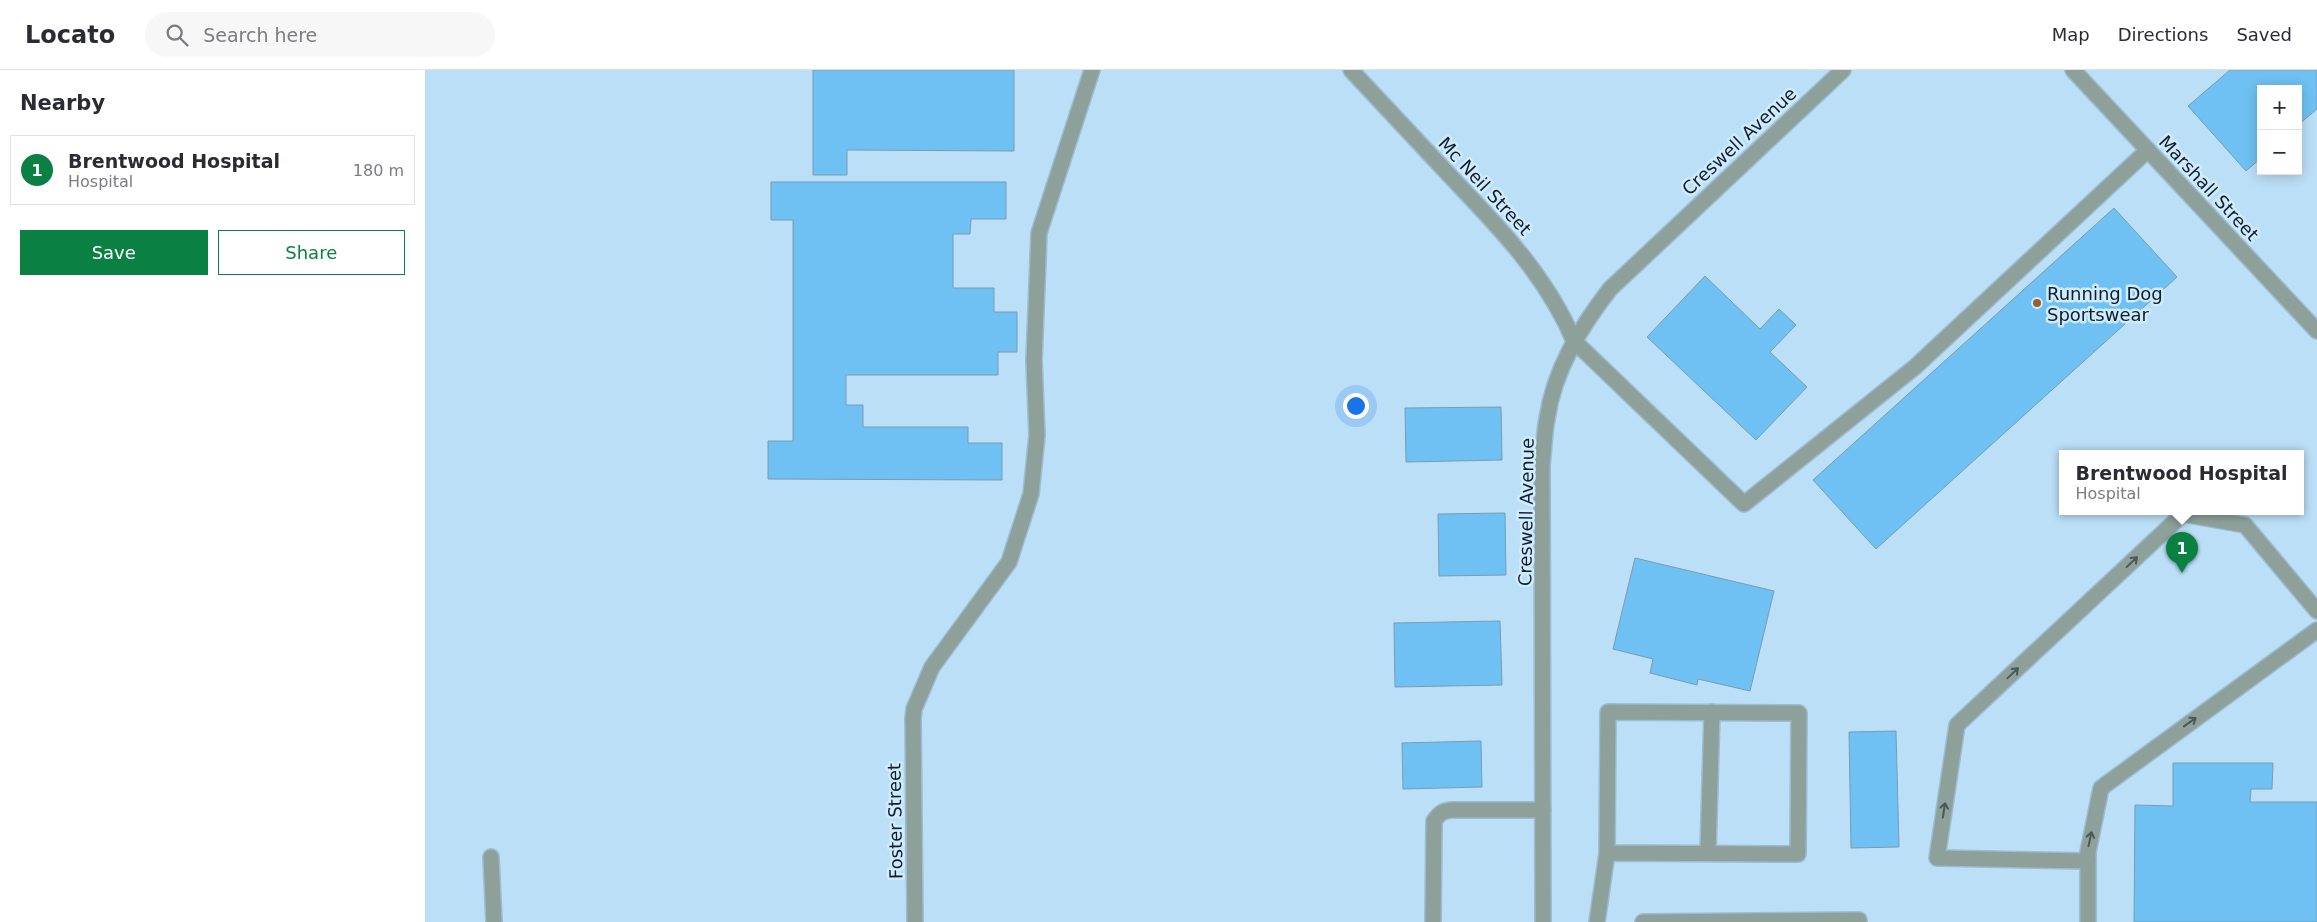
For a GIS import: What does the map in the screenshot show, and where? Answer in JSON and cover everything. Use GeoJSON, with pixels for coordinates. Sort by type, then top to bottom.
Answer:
{"type":"FeatureCollection","features":[{"type":"Feature","properties":{"kind":"street","name":"Foster Street"},"geometry":{"type":"LineString","coordinates":[[915,922],[914,709],[932,667],[1009,562],[1031,494],[1037,435],[1034,362],[1039,233],[1092,70]]}},
{"type":"Feature","properties":{"kind":"street","name":"Mc Neil Street"},"geometry":{"type":"LineString","coordinates":[[1351,70],[1502,230],[1535,272],[1563,316],[1574,341]]}},
{"type":"Feature","properties":{"kind":"street","name":"Creswell Avenue"},"geometry":{"type":"LineString","coordinates":[[1543,922],[1542,465],[1547,417],[1560,372],[1574,341],[1599,302],[1627,271],[1843,70]]}},
{"type":"Feature","properties":{"kind":"street","name":"Marshall Street"},"geometry":{"type":"LineString","coordinates":[[2073,70],[2317,332]]}},
{"type":"Feature","properties":{"kind":"street"},"geometry":{"type":"LineString","coordinates":[[1574,341],[1744,504],[1915,366],[2148,150]]}},
{"type":"Feature","properties":{"kind":"street"},"geometry":{"type":"LineString","coordinates":[[2087,861],[1937,858],[1957,725],[2182,515]]}},
{"type":"Feature","properties":{"kind":"street"},"geometry":{"type":"LineString","coordinates":[[2189,515],[2245,524],[2317,611]]}},
{"type":"Feature","properties":{"kind":"street"},"geometry":{"type":"LineString","coordinates":[[2088,922],[2087,852],[2101,788],[2317,630]]}},
{"type":"Feature","properties":{"kind":"street"},"geometry":{"type":"LineString","coordinates":[[1597,922],[1607,853],[1608,712],[1799,712],[1798,854],[1607,853]]}},
{"type":"Feature","properties":{"kind":"street"},"geometry":{"type":"LineString","coordinates":[[1708,853],[1712,712]]}},
{"type":"Feature","properties":{"kind":"street"},"geometry":{"type":"LineString","coordinates":[[1433,922],[1434,821],[1439,815],[1443,811],[1451,810],[1543,810]]}},
{"type":"Feature","properties":{"kind":"street"},"geometry":{"type":"LineString","coordinates":[[491,857],[494,922]]}},
{"type":"Feature","properties":{"kind":"street"},"geometry":{"type":"LineString","coordinates":[[1643,922],[1859,920],[1859,922]]}},
{"type":"Feature","properties":{"kind":"building"},"geometry":{"type":"Polygon","coordinates":[[[813,70],[1014,70],[1014,151],[847,150],[847,175],[813,175],[813,70]]]}},
{"type":"Feature","properties":{"kind":"building"},"geometry":{"type":"Polygon","coordinates":[[[2230,70],[2317,70],[2317,109],[2302,122],[2302,85],[2257,85],[2257,161],[2246,171],[2188,106],[2230,70]]]}},
{"type":"Feature","properties":{"kind":"building"},"geometry":{"type":"Polygon","coordinates":[[[771,182],[1006,182],[1006,219],[971,219],[970,234],[953,234],[953,288],[994,288],[994,312],[1017,312],[1017,352],[998,352],[998,375],[846,375],[846,405],[863,405],[863,427],[968,427],[968,443],[1002,443],[1002,480],[768,479],[768,441],[793,441],[793,220],[771,220],[771,182]]]}},
{"type":"Feature","properties":{"kind":"building"},"geometry":{"type":"Polygon","coordinates":[[[2114,208],[2177,277],[1876,549],[1813,480],[2114,208]]]}},
{"type":"Feature","properties":{"kind":"building"},"geometry":{"type":"Polygon","coordinates":[[[1705,276],[1760,329],[1779,309],[1796,325],[1770,352],[1807,387],[1756,440],[1647,337],[1705,276]]]}},
{"type":"Feature","properties":{"kind":"building"},"geometry":{"type":"Polygon","coordinates":[[[1501,407],[1502,460],[1406,462],[1405,408],[1501,407]]]}},
{"type":"Feature","properties":{"kind":"building"},"geometry":{"type":"Polygon","coordinates":[[[1505,513],[1506,575],[1439,576],[1438,514],[1505,513]]]}},
{"type":"Feature","properties":{"kind":"building"},"geometry":{"type":"Polygon","coordinates":[[[1635,558],[1774,591],[1750,691],[1698,679],[1697,685],[1650,673],[1653,659],[1613,649],[1635,558]]]}},
{"type":"Feature","properties":{"kind":"building"},"geometry":{"type":"Polygon","coordinates":[[[1500,621],[1502,685],[1395,687],[1394,623],[1500,621]]]}},
{"type":"Feature","properties":{"kind":"building"},"geometry":{"type":"Polygon","coordinates":[[[1896,731],[1899,847],[1851,848],[1849,732],[1896,731]]]}},
{"type":"Feature","properties":{"kind":"building"},"geometry":{"type":"Polygon","coordinates":[[[1481,741],[1482,787],[1403,789],[1402,743],[1481,741]]]}},
{"type":"Feature","properties":{"kind":"building"},"geometry":{"type":"Polygon","coordinates":[[[2173,763],[2273,763],[2272,789],[2251,789],[2250,802],[2317,802],[2317,922],[2134,922],[2135,805],[2173,806],[2173,763]]]}},
{"type":"Feature","properties":{"kind":"place","name":"Running Dog Sportswear"},"geometry":{"type":"Point","coordinates":[2037,303]}},
{"type":"Feature","properties":{"kind":"place","name":"Brentwood Hospital"},"geometry":{"type":"Point","coordinates":[2182,573]}}]}
